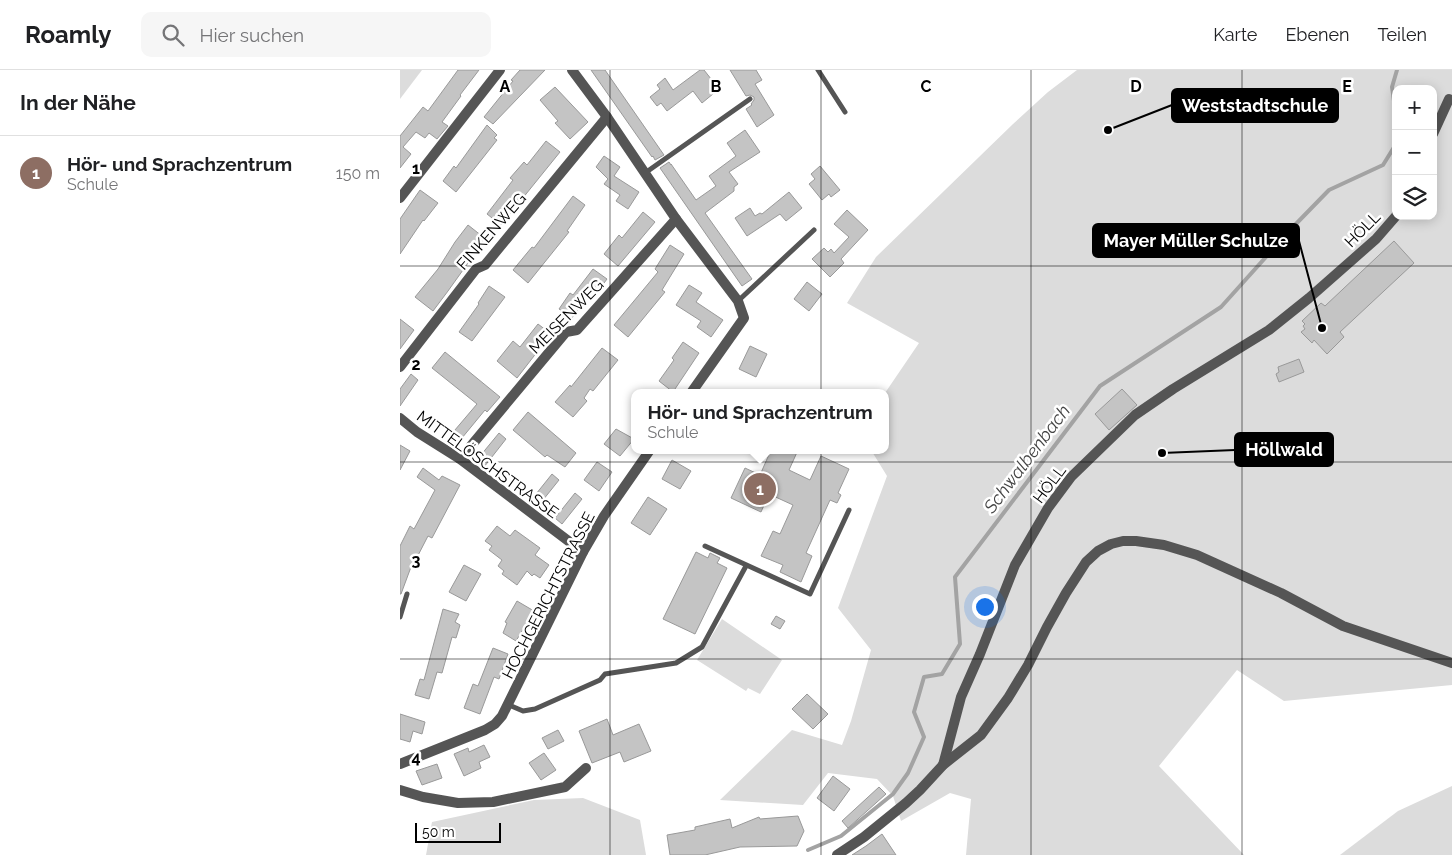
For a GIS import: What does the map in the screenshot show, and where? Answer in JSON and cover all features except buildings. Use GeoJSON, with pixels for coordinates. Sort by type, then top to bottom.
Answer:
{"type":"FeatureCollection","features":[{"type":"Feature","properties":{"kind":"street"},"geometry":{"type":"LineString","coordinates":[[400,198],[500,70]]}},
{"type":"Feature","properties":{"kind":"street"},"geometry":{"type":"LineString","coordinates":[[572,70],[607,117],[676,219],[738,301],[744,318],[694,389]]}},
{"type":"Feature","properties":{"kind":"street"},"geometry":{"type":"LineString","coordinates":[[1435,130],[1449,99]]}},
{"type":"Feature","properties":{"kind":"street","name":"FINKENWEG"},"geometry":{"type":"LineString","coordinates":[[400,367],[476,269],[485,265],[607,117]]}},
{"type":"Feature","properties":{"kind":"street","name":"MEISENWEG"},"geometry":{"type":"LineString","coordinates":[[460,459],[566,332],[577,330],[676,219]]}},
{"type":"Feature","properties":{"kind":"street","name":"HÖLL"},"geometry":{"type":"LineString","coordinates":[[837,855],[906,803],[943,765],[961,697],[1016,565],[1048,508],[1071,477],[1135,415],[1181,384],[1269,330],[1309,298],[1376,239],[1393,220]]}},
{"type":"Feature","properties":{"kind":"street","name":"MITTELÖSCHSTRASSE"},"geometry":{"type":"LineString","coordinates":[[400,418],[460,459],[582,552]]}},
{"type":"Feature","properties":{"kind":"street","name":"HOCHGERICHTSTRASSE"},"geometry":{"type":"LineString","coordinates":[[400,764],[486,730],[502,716],[582,552],[604,516],[647,454]]}},
{"type":"Feature","properties":{"kind":"street"},"geometry":{"type":"LineString","coordinates":[[943,765],[981,735],[1008,698],[1028,665],[1066,593],[1086,562],[1098,551],[1111,544],[1123,541],[1164,545],[1197,555],[1281,592],[1343,626],[1452,663]]}},
{"type":"Feature","properties":{"kind":"street"},"geometry":{"type":"LineString","coordinates":[[400,790],[424,797],[458,803],[493,802],[565,786],[586,768]]}},
{"type":"Feature","properties":{"kind":"lane"},"geometry":{"type":"LineString","coordinates":[[818,70],[845,112]]}},
{"type":"Feature","properties":{"kind":"lane"},"geometry":{"type":"LineString","coordinates":[[645,174],[750,99]]}},
{"type":"Feature","properties":{"kind":"lane"},"geometry":{"type":"LineString","coordinates":[[738,301],[814,230]]}},
{"type":"Feature","properties":{"kind":"lane"},"geometry":{"type":"LineString","coordinates":[[705,546],[810,594],[849,510]]}},
{"type":"Feature","properties":{"kind":"lane","name":"HOCHGERICHTSTRASSE"},"geometry":{"type":"LineString","coordinates":[[509,705],[523,711],[535,709],[600,680],[605,674],[680,661],[702,647],[746,566]]}},
{"type":"Feature","properties":{"kind":"lane"},"geometry":{"type":"LineString","coordinates":[[400,617],[408,594]]}},
{"type":"Feature","properties":{"kind":"shaded area"},"geometry":{"type":"Polygon","coordinates":[[[400,70],[422,70],[400,99],[400,70]]]}},
{"type":"Feature","properties":{"kind":"shaded area"},"geometry":{"type":"Polygon","coordinates":[[[1077,70],[1452,70],[1452,685],[1284,701],[1237,670],[1159,766],[1244,855],[966,855],[971,799],[950,793],[901,821],[893,796],[877,779],[828,773],[803,805],[720,800],[792,730],[842,745],[851,721],[871,650],[838,608],[887,476],[873,454],[889,454],[888,389],[919,343],[847,303],[876,257],[1013,124],[1048,92],[1077,70]]]}},
{"type":"Feature","properties":{"kind":"shaded area"},"geometry":{"type":"Polygon","coordinates":[[[722,619],[782,660],[760,694],[748,688],[746,691],[697,660],[722,619]]]}},
{"type":"Feature","properties":{"kind":"shaded area"},"geometry":{"type":"Polygon","coordinates":[[[1452,786],[1452,855],[1340,855],[1398,811],[1452,786]]]}},
{"type":"Feature","properties":{"kind":"shaded area"},"geometry":{"type":"Polygon","coordinates":[[[583,798],[640,820],[646,855],[426,855],[432,822],[534,800],[583,798]]]}},
{"type":"Feature","properties":{"kind":"waterway","name":"Schwalbenbach"},"geometry":{"type":"LineString","coordinates":[[1393,85],[1397,70]]}},
{"type":"Feature","properties":{"kind":"waterway","name":"Schwalbenbach"},"geometry":{"type":"LineString","coordinates":[[808,850],[841,836],[893,794],[908,773],[924,737],[914,712],[924,677],[942,674],[960,644],[955,577],[1100,386],[1221,307],[1329,190],[1383,165],[1392,150]]}},
{"type":"Feature","properties":{"kind":"place","name":"Weststadtschule"},"geometry":{"type":"Point","coordinates":[1108,130]}},
{"type":"Feature","properties":{"kind":"place","name":"Mayer Müller Schulze"},"geometry":{"type":"Point","coordinates":[1322,328]}},
{"type":"Feature","properties":{"kind":"place","name":"Höllwald"},"geometry":{"type":"Point","coordinates":[1162,453]}},
{"type":"Feature","properties":{"kind":"place","name":"Hör- und Sprachzentrum"},"geometry":{"type":"Point","coordinates":[760,489]}}]}
